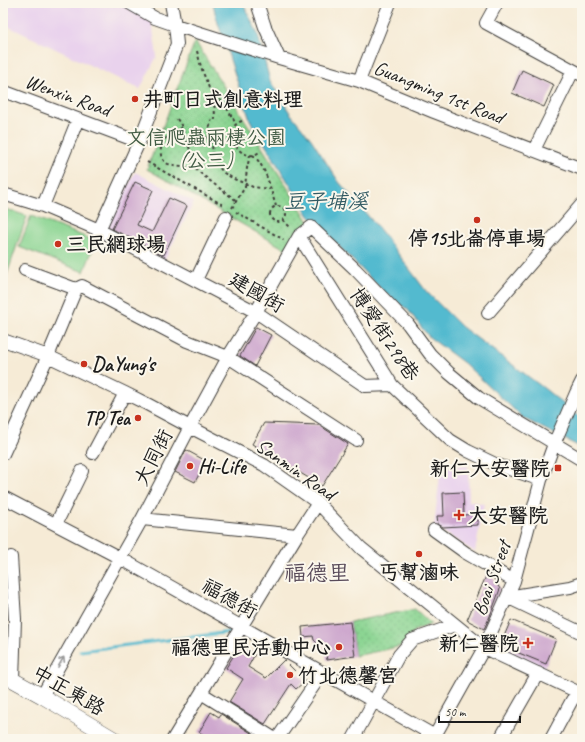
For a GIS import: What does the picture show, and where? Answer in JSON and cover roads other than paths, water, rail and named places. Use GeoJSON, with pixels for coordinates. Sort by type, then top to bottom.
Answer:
{"type":"FeatureCollection","features":[{"type":"Feature","properties":{"kind":"main road","name":"中正東路"},"geometry":{"type":"LineString","coordinates":[[8,679],[42,696],[114,739]]}},
{"type":"Feature","properties":{"kind":"street"},"geometry":{"type":"LineString","coordinates":[[129,3],[155,18],[175,25]]}},
{"type":"Feature","properties":{"kind":"street"},"geometry":{"type":"LineString","coordinates":[[99,230],[140,142],[177,44],[171,3]]}},
{"type":"Feature","properties":{"kind":"street"},"geometry":{"type":"LineString","coordinates":[[257,3],[265,27],[279,58]]}},
{"type":"Feature","properties":{"kind":"street"},"geometry":{"type":"LineString","coordinates":[[359,81],[390,3]]}},
{"type":"Feature","properties":{"kind":"street"},"geometry":{"type":"LineString","coordinates":[[497,3],[486,23],[578,73],[534,150]]}},
{"type":"Feature","properties":{"kind":"street","name":"Guangming 1st Road"},"geometry":{"type":"LineString","coordinates":[[175,25],[279,58],[359,81],[434,112],[582,169]]}},
{"type":"Feature","properties":{"kind":"street","name":"Wenxin Road"},"geometry":{"type":"LineString","coordinates":[[3,91],[140,142]]}},
{"type":"Feature","properties":{"kind":"street"},"geometry":{"type":"LineString","coordinates":[[43,206],[78,119]]}},
{"type":"Feature","properties":{"kind":"street","name":"建國街"},"geometry":{"type":"LineString","coordinates":[[3,194],[43,206],[99,230],[196,280],[256,312],[365,386],[392,385]]}},
{"type":"Feature","properties":{"kind":"street"},"geometry":{"type":"LineString","coordinates":[[488,313],[582,204]]}},
{"type":"Feature","properties":{"kind":"street"},"geometry":{"type":"LineString","coordinates":[[196,280],[228,214]]}},
{"type":"Feature","properties":{"kind":"street"},"geometry":{"type":"LineString","coordinates":[[296,241],[311,227],[355,269],[408,324],[430,354],[449,373],[479,398],[582,460]]}},
{"type":"Feature","properties":{"kind":"street","name":"大同街"},"geometry":{"type":"LineString","coordinates":[[42,696],[142,519],[228,357],[256,312],[296,241]]}},
{"type":"Feature","properties":{"kind":"street","name":"博愛街298巷"},"geometry":{"type":"LineString","coordinates":[[296,241],[392,385],[450,440],[468,451],[495,464],[541,480]]}},
{"type":"Feature","properties":{"kind":"street"},"geometry":{"type":"LineString","coordinates":[[25,270],[76,289]]}},
{"type":"Feature","properties":{"kind":"street"},"geometry":{"type":"LineString","coordinates":[[3,454],[48,356],[76,289],[82,286],[187,340],[228,357],[356,440]]}},
{"type":"Feature","properties":{"kind":"street","name":"Sanmin Road"},"geometry":{"type":"LineString","coordinates":[[3,340],[48,356],[147,404],[264,465],[318,503],[361,548],[484,648],[538,673],[579,698]]}},
{"type":"Feature","properties":{"kind":"street","name":"Boai Street"},"geometry":{"type":"LineString","coordinates":[[434,737],[484,648],[514,581],[541,480],[554,444],[582,381]]}},
{"type":"Feature","properties":{"kind":"street"},"geometry":{"type":"LineString","coordinates":[[94,453],[124,393]]}},
{"type":"Feature","properties":{"kind":"street"},"geometry":{"type":"LineString","coordinates":[[56,524],[82,471]]}},
{"type":"Feature","properties":{"kind":"street","name":"福德街"},"geometry":{"type":"LineString","coordinates":[[3,498],[120,558],[374,701],[434,737]]}},
{"type":"Feature","properties":{"kind":"street"},"geometry":{"type":"LineString","coordinates":[[173,739],[318,503]]}},
{"type":"Feature","properties":{"kind":"street"},"geometry":{"type":"LineString","coordinates":[[142,519],[297,535]]}},
{"type":"Feature","properties":{"kind":"street"},"geometry":{"type":"LineString","coordinates":[[434,530],[466,553],[514,581]]}},
{"type":"Feature","properties":{"kind":"street"},"geometry":{"type":"LineString","coordinates":[[8,679],[15,620],[10,557]]}},
{"type":"Feature","properties":{"kind":"street"},"geometry":{"type":"LineString","coordinates":[[507,597],[570,587],[582,583]]}},
{"type":"Feature","properties":{"kind":"street"},"geometry":{"type":"LineString","coordinates":[[507,597],[582,633]]}},
{"type":"Feature","properties":{"kind":"street"},"geometry":{"type":"LineString","coordinates":[[3,620],[15,620]]}},
{"type":"Feature","properties":{"kind":"street"},"geometry":{"type":"LineString","coordinates":[[353,739],[399,655],[412,640],[455,625]]}},
{"type":"Feature","properties":{"kind":"street"},"geometry":{"type":"LineString","coordinates":[[201,693],[276,739],[323,672]]}},
{"type":"Feature","properties":{"kind":"street"},"geometry":{"type":"LineString","coordinates":[[500,739],[538,673]]}},
{"type":"Feature","properties":{"kind":"street"},"geometry":{"type":"LineString","coordinates":[[552,739],[579,698]]}},
{"type":"Feature","properties":{"kind":"water","name":"豆子埔溪"},"geometry":{"type":"Polygon","coordinates":[[[213,3],[244,3],[257,32],[270,81],[290,113],[311,139],[339,182],[381,231],[426,291],[462,327],[545,389],[582,419],[582,448],[523,418],[464,363],[429,337],[408,310],[383,291],[309,216],[250,120],[216,17],[213,3]]]}},
{"type":"Feature","properties":{"kind":"waterway"},"geometry":{"type":"LineString","coordinates":[[80,651],[231,632]]}},
{"type":"Feature","properties":{"kind":"place","name":"井町日式創意料理"},"geometry":{"type":"Point","coordinates":[135,99]}},
{"type":"Feature","properties":{"kind":"place","name":"停15北崙停車場"},"geometry":{"type":"Point","coordinates":[477,220]}},
{"type":"Feature","properties":{"kind":"place","name":"三民網球場"},"geometry":{"type":"Point","coordinates":[58,244]}},
{"type":"Feature","properties":{"kind":"place","name":"DaYung's"},"geometry":{"type":"Point","coordinates":[84,364]}},
{"type":"Feature","properties":{"kind":"place","name":"TP Tea"},"geometry":{"type":"Point","coordinates":[138,418]}},
{"type":"Feature","properties":{"kind":"place","name":"Hi-Life"},"geometry":{"type":"Point","coordinates":[190,466]}},
{"type":"Feature","properties":{"kind":"place","name":"新仁大安醫院"},"geometry":{"type":"Point","coordinates":[558,468]}},
{"type":"Feature","properties":{"kind":"place","name":"大安醫院"},"geometry":{"type":"Point","coordinates":[459,515]}},
{"type":"Feature","properties":{"kind":"place","name":"丐幫滷味"},"geometry":{"type":"Point","coordinates":[419,554]}},
{"type":"Feature","properties":{"kind":"place","name":"新仁醫院"},"geometry":{"type":"Point","coordinates":[528,643]}},
{"type":"Feature","properties":{"kind":"place","name":"福德里民活動中心"},"geometry":{"type":"Point","coordinates":[339,647]}},
{"type":"Feature","properties":{"kind":"place","name":"竹北德馨宮"},"geometry":{"type":"Point","coordinates":[290,675]}},
{"type":"Feature","properties":{"kind":"district","name":"福德里"},"geometry":{"type":"Point","coordinates":[317,572]}},
{"type":"Feature","properties":{"kind":"park label","name":"文信爬蟲兩棲公園 (公三)"},"geometry":{"type":"Point","coordinates":[206,148]}}]}
